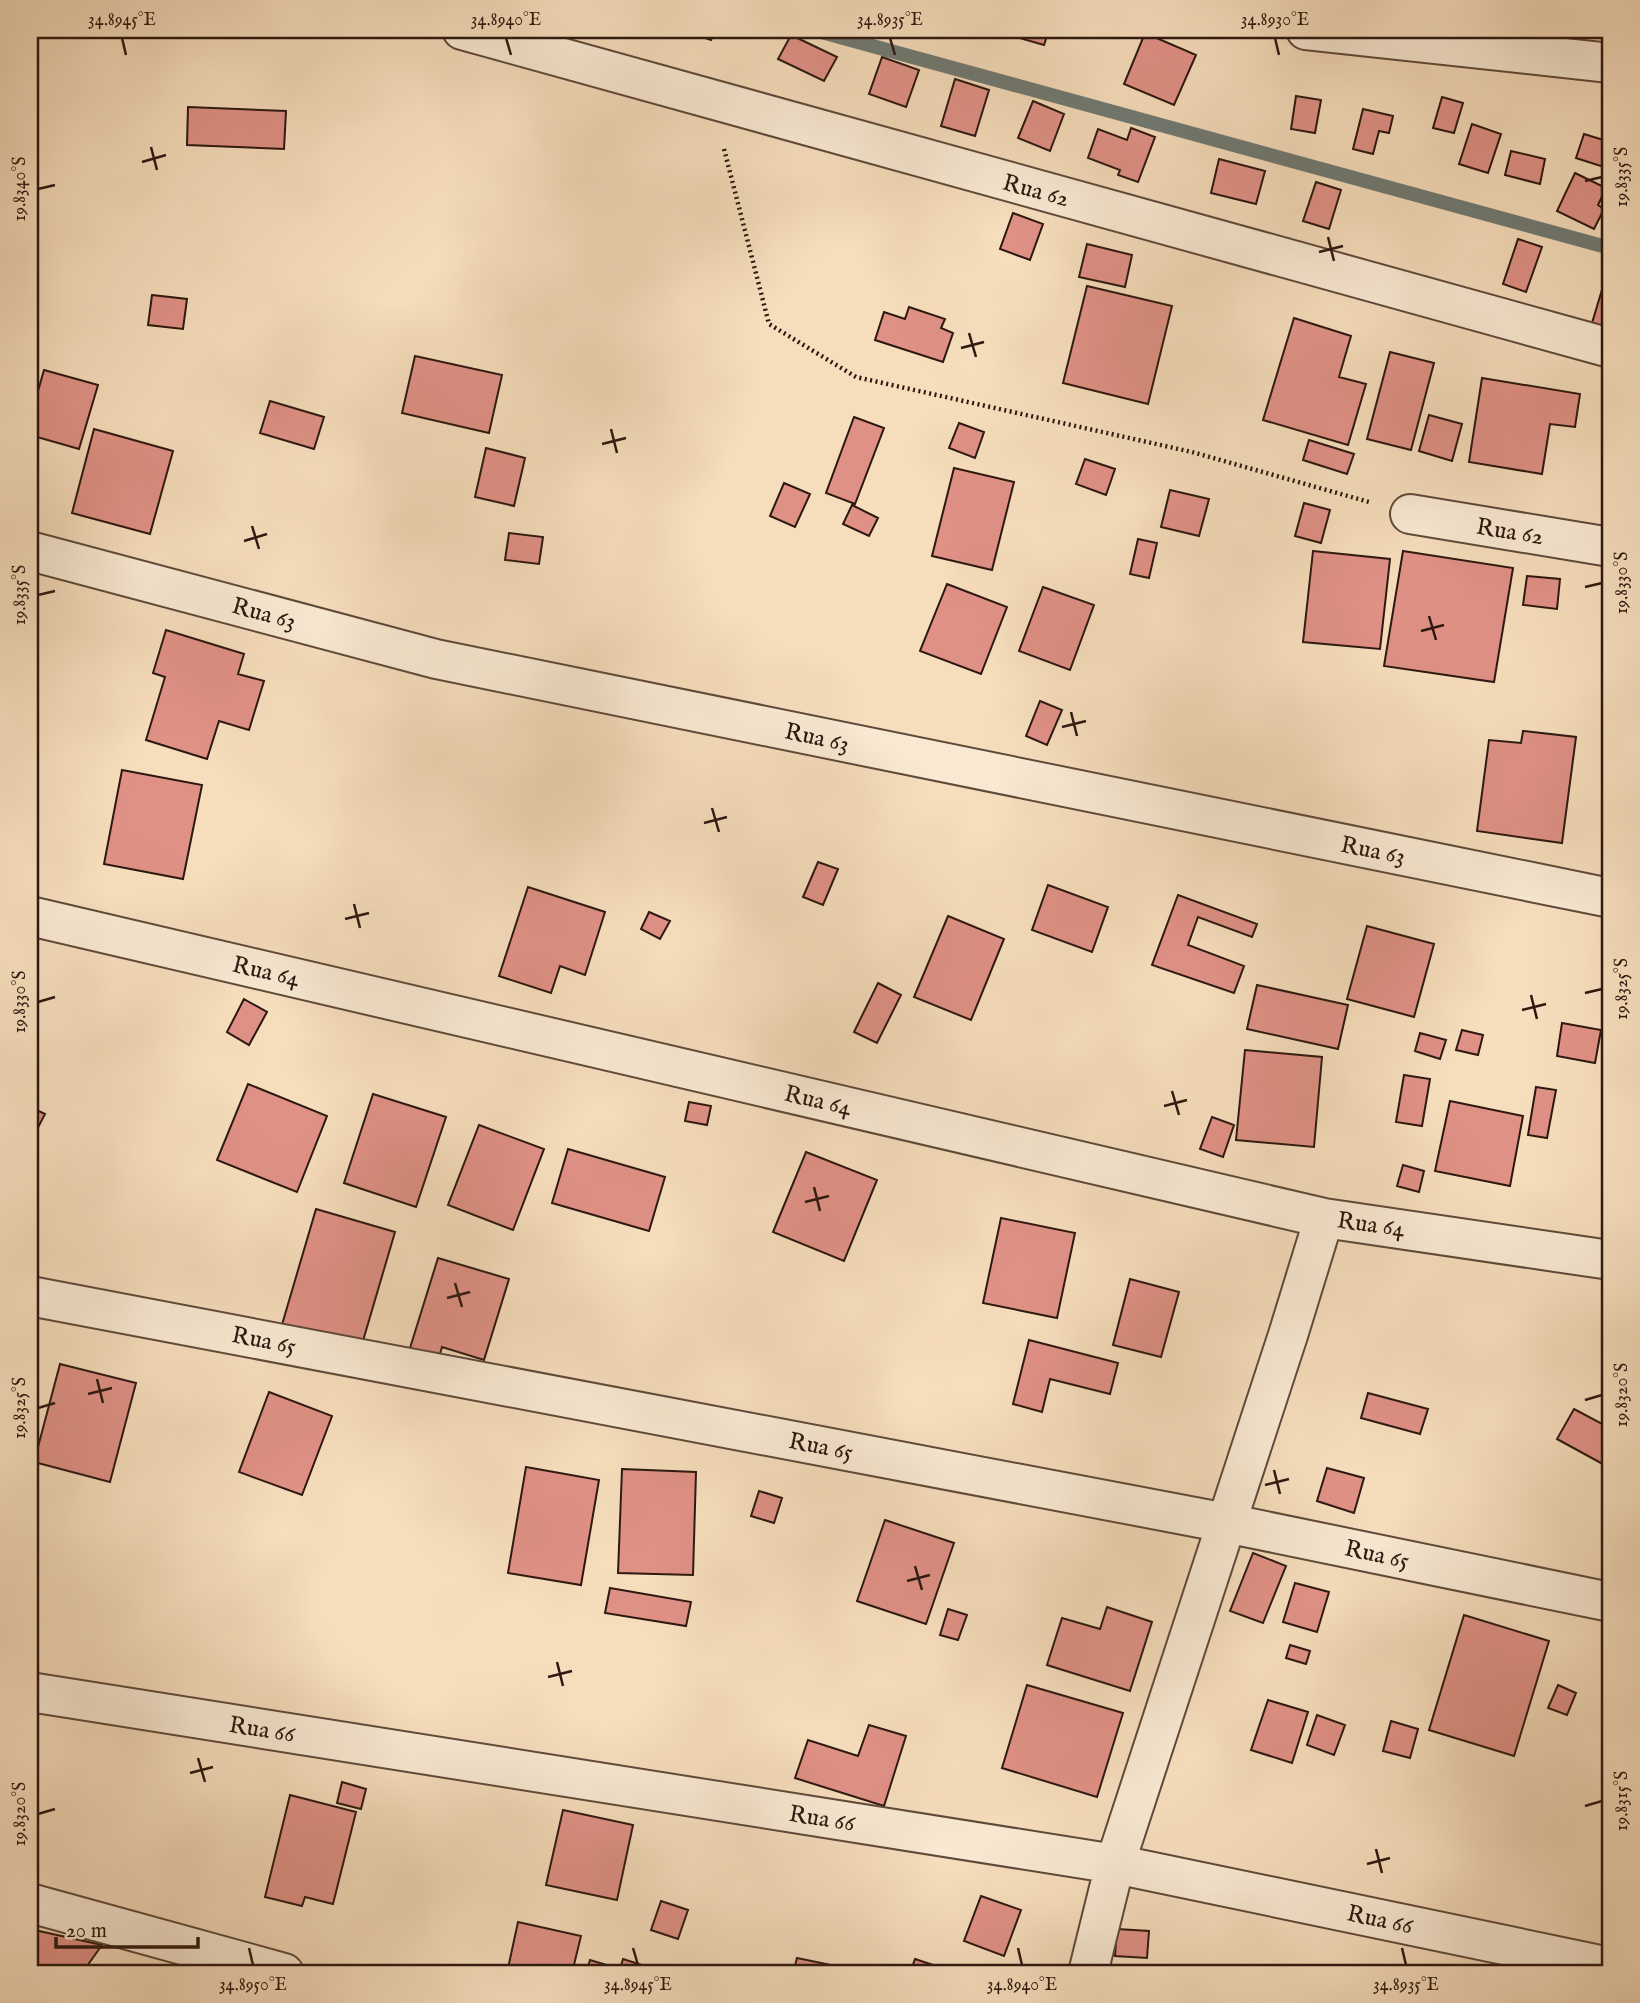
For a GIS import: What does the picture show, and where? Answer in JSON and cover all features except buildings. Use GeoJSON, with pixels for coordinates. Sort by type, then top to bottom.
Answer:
{"type":"FeatureCollection","features":[{"type":"Feature","properties":{"kind":"street","name":"Rua 62"},"geometry":{"type":"LineString","coordinates":[[462,30],[1610,348]]}},
{"type":"Feature","properties":{"kind":"street"},"geometry":{"type":"LineString","coordinates":[[1306,30],[1610,63]]}},
{"type":"Feature","properties":{"kind":"street","name":"Rua 62"},"geometry":{"type":"LineString","coordinates":[[1410,514],[1610,547]]}},
{"type":"Feature","properties":{"kind":"street","name":"Rua 63"},"geometry":{"type":"LineString","coordinates":[[30,551],[436,659],[1610,898]]}},
{"type":"Feature","properties":{"kind":"street","name":"Rua 64"},"geometry":{"type":"LineString","coordinates":[[30,916],[1324,1218],[1610,1260]]}},
{"type":"Feature","properties":{"kind":"street"},"geometry":{"type":"LineString","coordinates":[[1088,1973],[1115,1864],[1324,1218]]}},
{"type":"Feature","properties":{"kind":"street","name":"Rua 65"},"geometry":{"type":"LineString","coordinates":[[30,1296],[1226,1522],[1610,1602]]}},
{"type":"Feature","properties":{"kind":"street","name":"Rua 66"},"geometry":{"type":"LineString","coordinates":[[30,1692],[1115,1864],[1610,1967]]}},
{"type":"Feature","properties":{"kind":"street"},"geometry":{"type":"LineString","coordinates":[[30,1903],[284,1973]]}},
{"type":"Feature","properties":{"kind":"path"},"geometry":{"type":"LineString","coordinates":[[712,100],[769,324],[856,377],[1192,452],[1410,514]]}},
{"type":"Feature","properties":{"kind":"waterway"},"geometry":{"type":"LineString","coordinates":[[814,30],[1610,248]]}}]}
